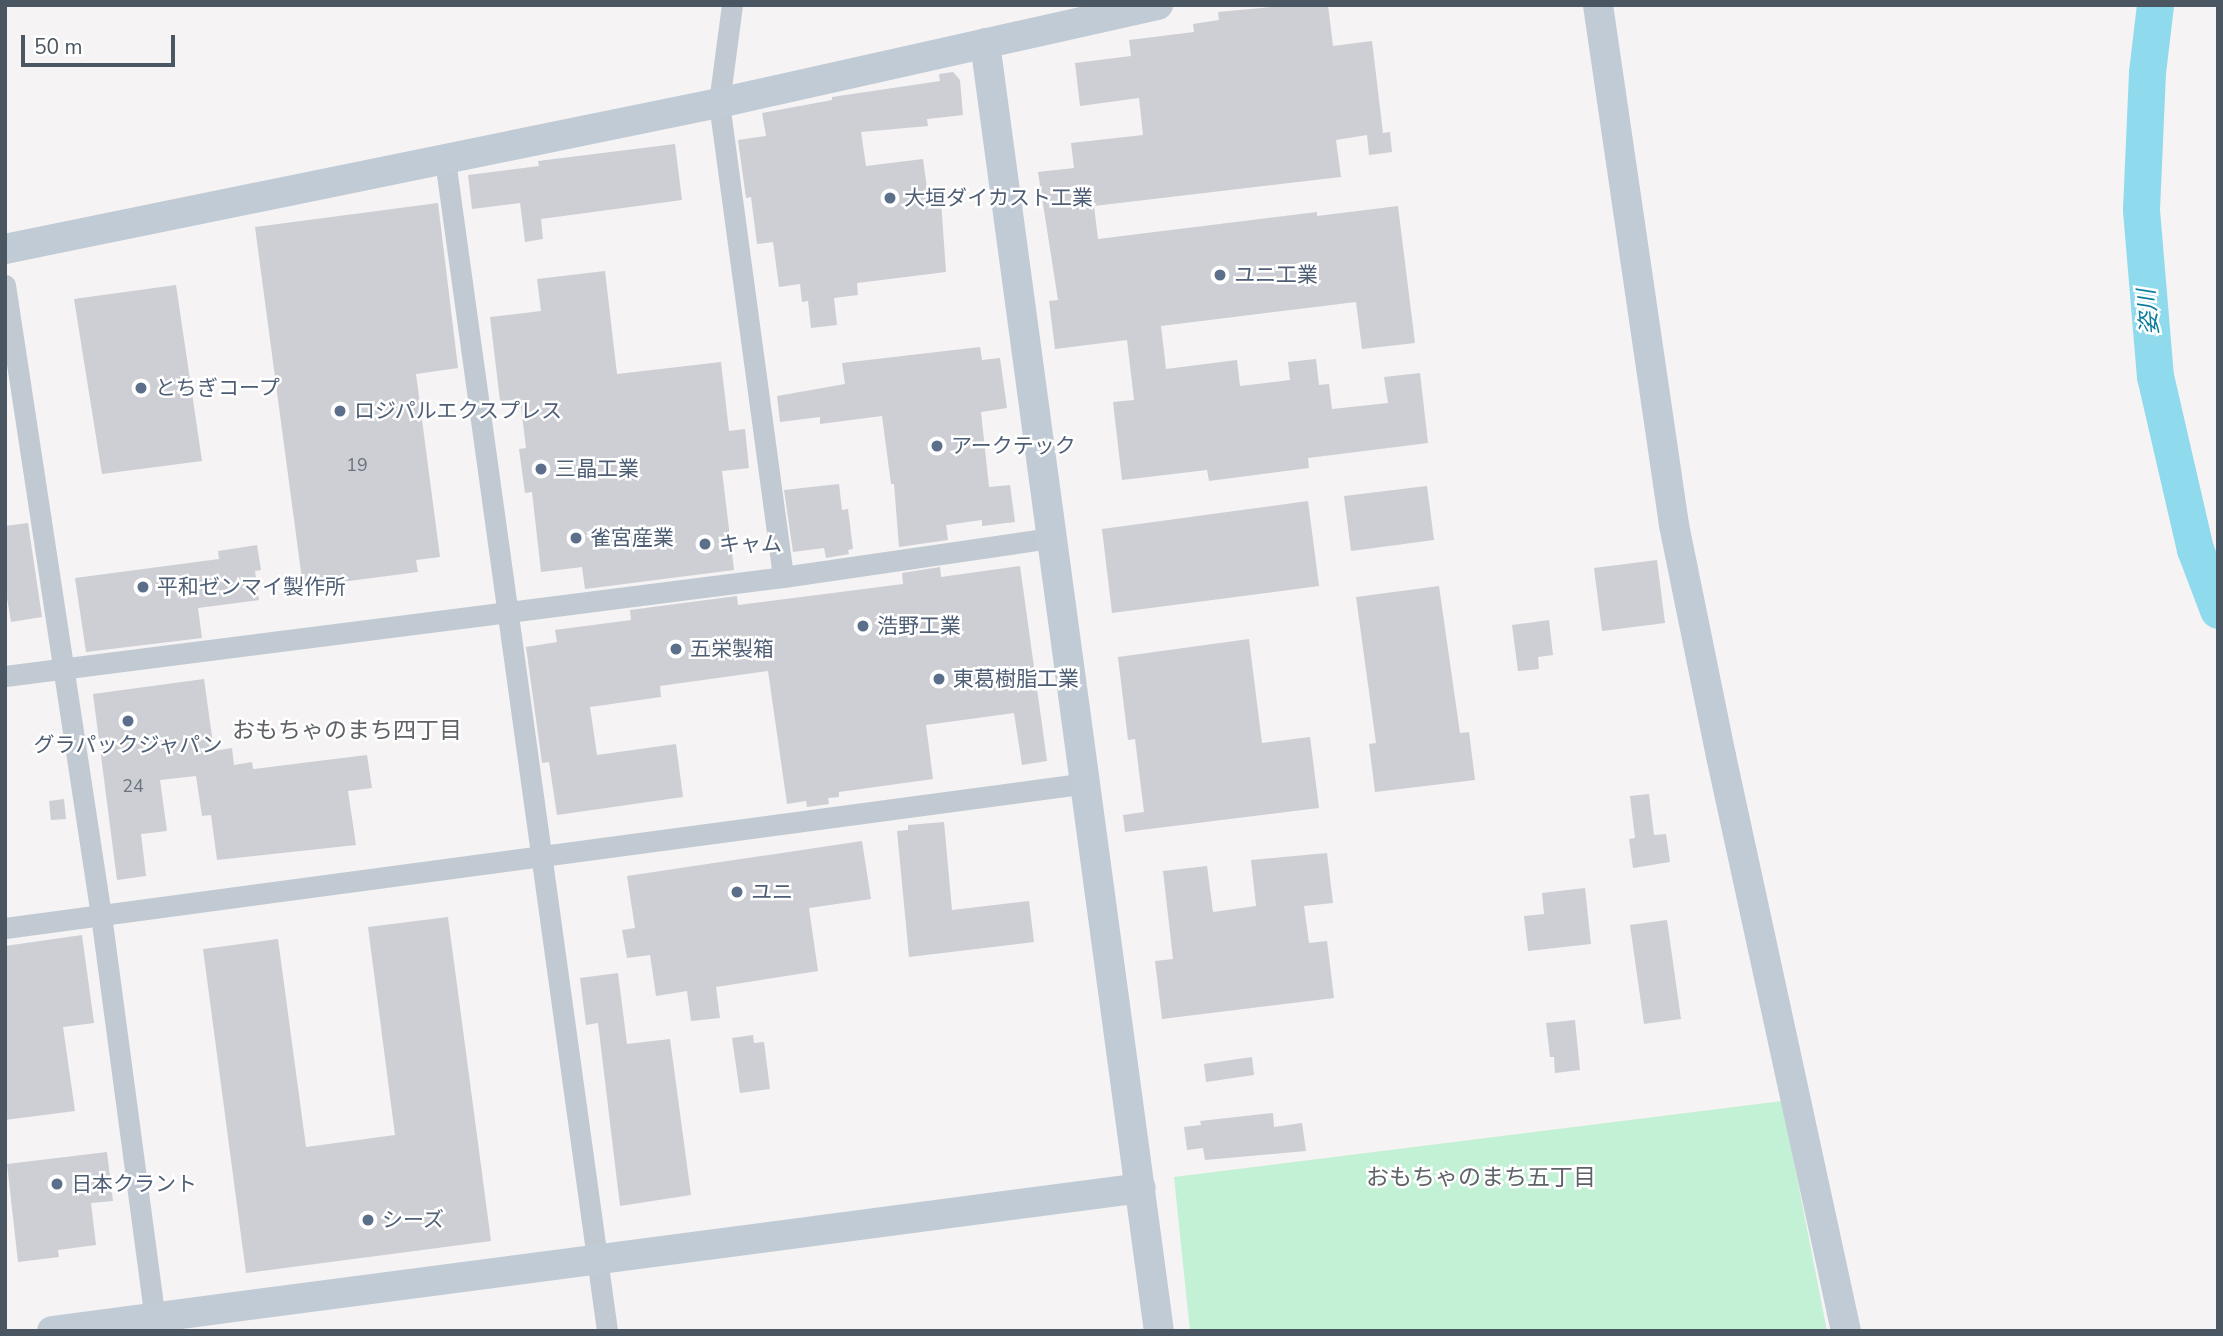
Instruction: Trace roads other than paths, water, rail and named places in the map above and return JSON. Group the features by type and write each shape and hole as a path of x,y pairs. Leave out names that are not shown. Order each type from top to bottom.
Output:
{"street":[{"path":"732,5 719,103 783,577"},
{"path":"5,248 719,103 1158,5"},
{"path":"1598,5 1674,525 1721,757 1846,1331"},
{"path":"985,43 1159,1331"},
{"path":"445,160 544,858 607,1331"},
{"path":"5,285 101,915 155,1324"},
{"path":"5,676 783,577 1051,538"},
{"path":"5,928 544,858 1087,783"},
{"path":"52,1331 155,1324 598,1260 1141,1188"}],"waterway":[{"name":"姿川","path":"2155,5 2147,72 2141,210 2155,376 2195,549 2218,610"}],"place":[{"name":"大垣ダイカスト工業","path":"890,198"},
{"name":"ユニ工業","path":"1220,275"},
{"name":"とちぎコープ","path":"141,388"},
{"name":"ロジパルエクスプレス","path":"340,411"},
{"name":"アークテック","path":"937,446"},
{"name":"三晶工業","path":"541,469"},
{"name":"雀宮産業","path":"576,538"},
{"name":"キャム","path":"705,544"},
{"name":"平和ゼンマイ製作所","path":"143,587"},
{"name":"浩野工業","path":"863,626"},
{"name":"五栄製箱","path":"676,649"},
{"name":"東葛樹脂工業","path":"939,679"},
{"name":"グラパックジャパン","path":"128,721"},
{"name":"ユニ","path":"737,892"},
{"name":"日本クラント","path":"57,1184"},
{"name":"シーズ","path":"368,1220"}],"district":[{"name":"おもちゃのまち四丁目","path":"347,731"},
{"name":"おもちゃのまち五丁目","path":"1481,1178"}]}
